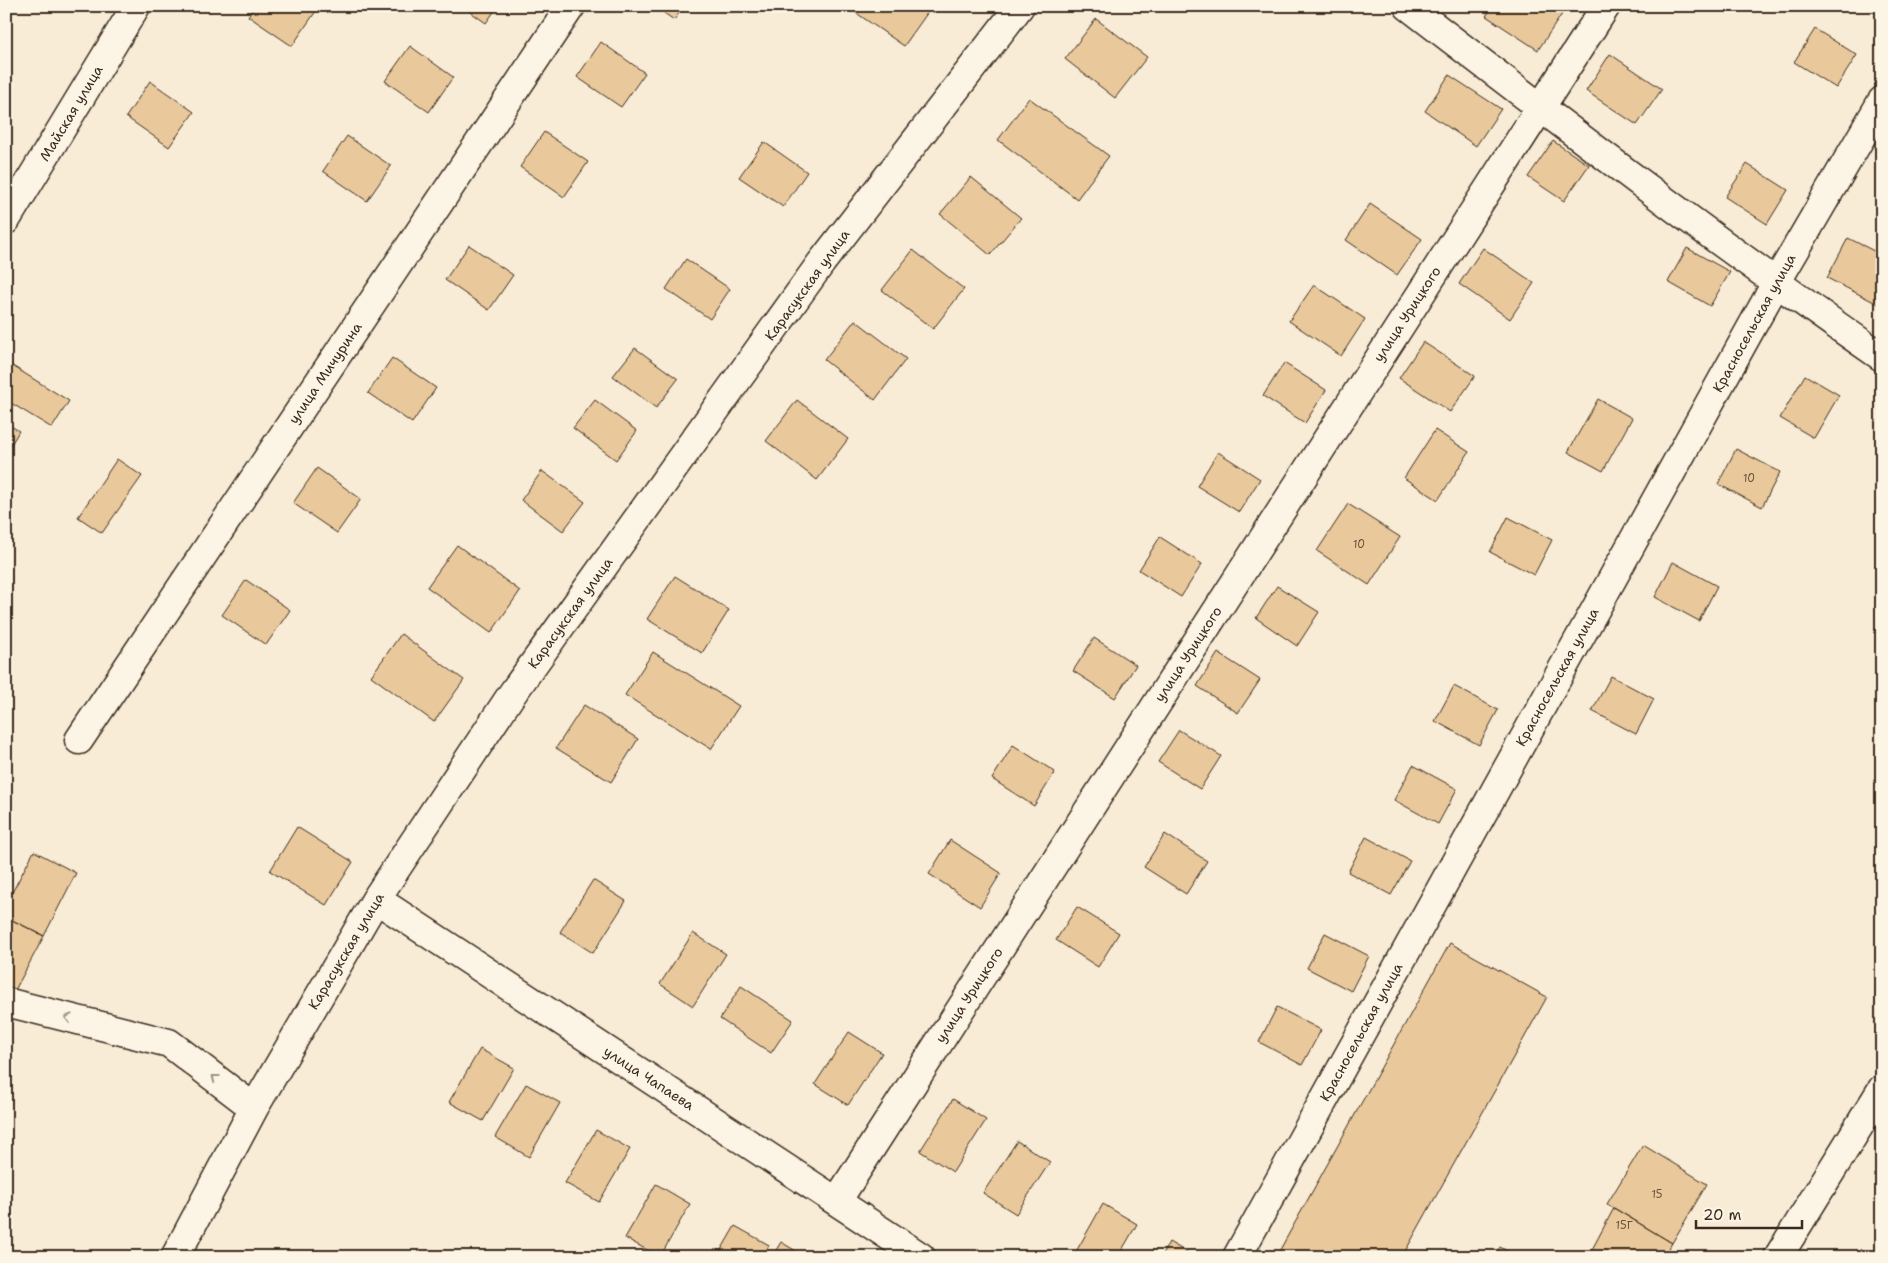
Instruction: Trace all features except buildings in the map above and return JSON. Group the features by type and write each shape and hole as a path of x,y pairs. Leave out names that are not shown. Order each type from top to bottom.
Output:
{"street":[{"name":"Майская улица","path":"6,220 136,6"},
{"name":"улица Мичурина","path":"79,740 571,6"},
{"name":"Карасукская улица","path":"175,1257 254,1108 376,898 512,694 821,263 1020,6"},
{"path":"1408,6 1540,108 1776,283 1882,357"},
{"name":"улица Урицкого","path":"837,1201 1606,6"},
{"name":"Красносельская улица","path":"1237,1257 1776,283 1882,101"},
{"name":"улица Чапаева","path":"376,898 921,1257"},
{"path":"6,1002 169,1043 254,1108"},
{"path":"1778,1257 1882,1089"}]}
